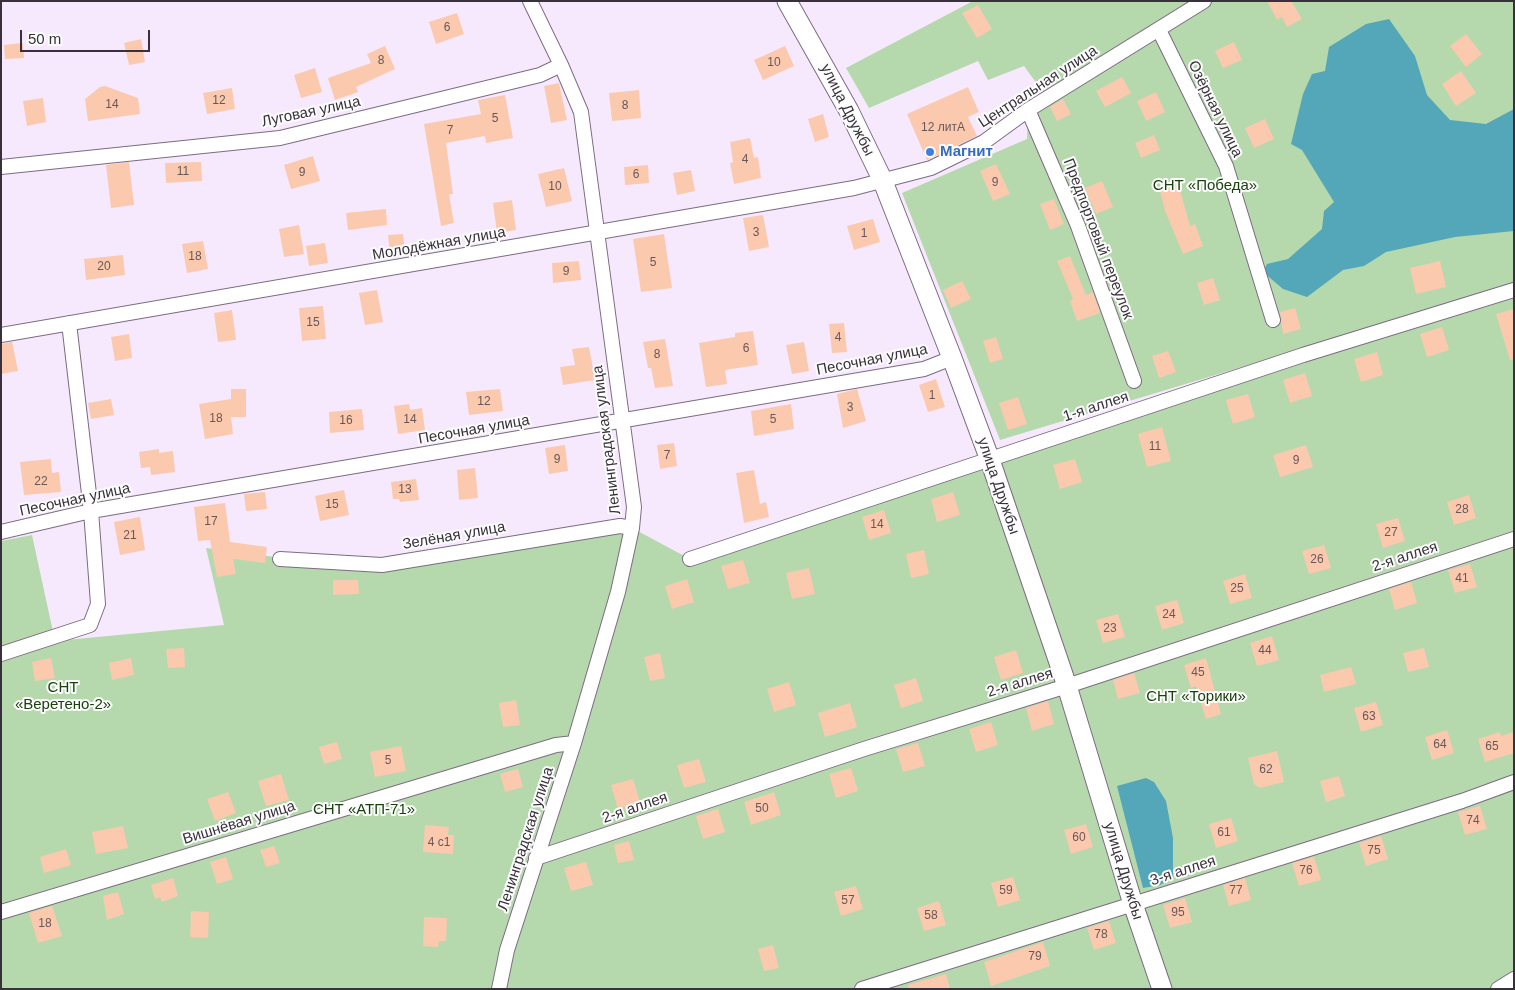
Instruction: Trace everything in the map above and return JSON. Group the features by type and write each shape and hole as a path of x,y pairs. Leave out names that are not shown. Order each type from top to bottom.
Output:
{"street":[{"name":"Ленинградская улица","path":"499,989 507,950 574,743 618,592 632,528 634,506 580,112 561,65 530,1"},
{"name":"улица Дружбы","path":"787,1 850,111 882,179 952,358 990,460 1067,686 1133,904 1162,989"},
{"name":"Центральная улица","path":"882,179 931,168 984,142 1028,110 1204,1"},
{"name":"Озёрная улица","path":"1158,30 1226,166 1273,320"},
{"name":"Луговая улица","path":"1,167 280,138 540,75 561,65"},
{"name":"Предпортовый переулок","path":"1028,110 1078,226 1134,381"},
{"name":"Молодёжная улица","path":"1,335 854,188 882,179"},
{"name":"1-я аллея","path":"690,559 1304,355 1514,290"},
{"path":"1,654 90,625 98,604 91,511 69,323"},
{"name":"Песочная улица","path":"1,532 91,511 924,369 952,358"},
{"name":"Зелёная улица","path":"280,559 382,565 610,527 632,528"},
{"name":"2-я аллея","path":"536,858 864,749 1067,686 1514,539"},
{"name":"Вишнёвая улица","path":"1,912 556,745 574,743"},
{"name":"3-я аллея","path":"862,989 1259,863 1462,801 1514,782"},
{"path":"1498,989 1514,979"}],"green space":[{"name":"СНТ «Победа»","path":"973,1 1514,1 1514,285 1000,440 902,193 1027,139 1028,110 1043,92 1024,66 988,80 978,61 869,108 846,68"},
{"name":"СНТ «Торики»","path":"1514,290 1514,989 1,989 1,541 32,535 55,641 224,625 206,548 275,557 382,565 632,528 690,559"}],"water":[{"path":"1389,19 1415,56 1427,95 1450,120 1486,124 1514,109 1514,231 1455,237 1386,252 1364,266 1343,270 1307,297 1283,289 1263,272 1267,264 1288,259 1322,229 1324,211 1334,202 1302,150 1291,144 1303,94 1312,74 1325,71 1329,47 1366,24"},
{"path":"1146,778 1154,782 1166,801 1173,838 1173,878 1160,885 1143,888 1117,786"}],"building":[{"path":"1267,1 1291,1 1302,19 1287,27 1282,17 1277,20"},
{"path":"978,5 992,29 977,38 962,13"},
{"path":"457,13 464,34 436,44 429,22"},
{"path":"1466,34 1482,54 1466,67 1450,46"},
{"path":"141,39 145,62 129,65 124,43"},
{"path":"1234,42 1242,60 1223,68 1215,51"},
{"path":"23,43 24,58 5,59 4,45"},
{"path":"385,46 395,69 356,87 358,92 335,100 328,78 371,63 367,54"},
{"path":"785,46 794,66 763,80 754,60"},
{"path":"315,68 322,92 301,98 294,75"},
{"path":"1461,71 1476,93 1456,106 1442,84"},
{"path":"1122,77 1131,93 1105,107 1096,91"},
{"path":"559,83 567,120 551,123 544,86"},
{"path":"105,86 138,98 140,114 88,121 85,99 100,87"},
{"path":"968,87 979,112 968,117 977,136 927,160 907,114"},
{"path":"232,88 235,109 207,114 203,93"},
{"path":"639,90 641,118 612,121 609,93"},
{"path":"1156,92 1165,112 1146,121 1137,101"},
{"path":"505,95 513,138 486,143 485,136 446,143 453,194 449,194 454,223 441,226 424,124 481,114 478,100"},
{"path":"43,98 46,122 27,126 23,101"},
{"path":"1063,99 1071,114 1057,121 1050,107"},
{"path":"823,114 829,137 815,142 808,119"},
{"path":"1265,119 1274,139 1254,148 1245,128"},
{"path":"1154,135 1160,150 1141,158 1135,143"},
{"path":"750,138 754,158 758,157 761,178 734,184 730,163 733,162 730,142"},
{"path":"313,156 320,181 291,189 284,165"},
{"path":"129,162 134,205 111,208 106,165"},
{"path":"201,162 202,181 166,183 165,163"},
{"path":"996,164 1010,194 993,201 980,171"},
{"path":"648,165 649,183 625,185 624,167"},
{"path":"564,168 572,201 546,207 538,174"},
{"path":"691,170 695,191 677,195 673,173"},
{"path":"1102,181 1113,207 1096,214 1085,188"},
{"path":"1178,183 1190,226 1195,224 1203,246 1183,254 1165,211 1159,187"},
{"path":"1054,199 1064,224 1050,230 1040,204"},
{"path":"512,200 516,230 497,233 493,203"},
{"path":"386,209 387,225 348,230 346,213"},
{"path":"763,215 769,247 749,251 743,218"},
{"path":"873,219 880,242 854,250 847,226"},
{"path":"299,225 304,254 284,257 279,229"},
{"path":"403,234 405,252 390,254 388,235"},
{"path":"664,234 672,288 641,292 633,239"},
{"path":"203,241 208,269 187,273 182,244"},
{"path":"325,243 328,263 309,266 306,246"},
{"path":"123,255 125,275 86,280 84,259"},
{"path":"1070,256 1086,295 1093,292 1100,313 1077,321 1070,301 1073,299 1057,261"},
{"path":"579,261 581,280 553,283 552,263"},
{"path":"1440,261 1446,287 1416,294 1410,268"},
{"path":"1213,278 1220,300 1204,305 1197,283"},
{"path":"962,281 971,299 951,308 943,290"},
{"path":"377,290 383,322 365,325 359,293"},
{"path":"323,306 326,339 302,341 299,308"},
{"path":"1295,308 1301,329 1283,334 1280,312"},
{"path":"1514,309 1514,359 1510,360 1496,314"},
{"path":"232,310 236,340 218,342 214,313"},
{"path":"844,323 847,352 832,353 829,324"},
{"path":"1442,327 1449,350 1427,357 1420,334"},
{"path":"753,331 758,365 725,370 727,384 706,387 699,343 735,337 735,333"},
{"path":"129,334 132,358 115,361 111,337"},
{"path":"996,337 1003,359 990,363 983,341"},
{"path":"665,339 673,386 655,388 651,368 648,368 643,342"},
{"path":"12,342 18,371 1,374 1,344"},
{"path":"804,342 809,371 792,374 786,345"},
{"path":"589,347 595,380 563,385 560,367 575,365 572,349"},
{"path":"1168,351 1176,372 1159,378 1152,356"},
{"path":"1377,352 1383,375 1361,382 1354,359"},
{"path":"1305,373 1312,396 1290,403 1283,380"},
{"path":"936,379 945,407 928,412 919,385"},
{"path":"231,389 246,389 246,417 231,417 233,434 205,439 199,404 231,399"},
{"path":"500,389 503,411 469,415 466,392"},
{"path":"857,389 866,421 843,428 837,394"},
{"path":"1248,394 1255,417 1233,424 1226,400"},
{"path":"1018,397 1027,424 1008,430 999,403"},
{"path":"111,399 114,415 91,419 88,403"},
{"path":"409,404 410,410 422,408 425,430 398,434 394,406"},
{"path":"791,404 794,429 754,436 751,411"},
{"path":"362,409 364,430 330,433 329,412"},
{"path":"1162,427 1171,461 1147,467 1138,434"},
{"path":"674,443 677,466 660,469 657,445"},
{"path":"565,445 568,471 549,474 545,448"},
{"path":"1306,445 1313,467 1280,477 1273,455"},
{"path":"159,449 159,453 173,451 175,472 151,475 150,467 141,468 139,452"},
{"path":"51,459 52,473 59,472 61,492 24,495 20,462"},
{"path":"1075,459 1082,482 1060,489 1053,465"},
{"path":"475,468 478,498 459,500 457,470"},
{"path":"754,470 760,504 766,502 769,517 744,523 736,473"},
{"path":"416,479 419,500 400,502 399,499 393,499 391,482"},
{"path":"344,490 349,515 320,521 315,496"},
{"path":"265,492 267,509 246,511 244,494"},
{"path":"953,492 960,515 937,522 931,499"},
{"path":"1469,495 1476,518 1454,525 1447,502"},
{"path":"225,503 230,542 267,547 265,563 233,559 236,574 217,577 210,540 198,541 194,507"},
{"path":"884,510 891,533 869,540 862,517"},
{"path":"140,517 145,550 120,555 114,522"},
{"path":"1398,518 1405,541 1383,548 1376,524"},
{"path":"1324,545 1331,568 1309,574 1302,551"},
{"path":"924,550 929,574 911,578 906,554"},
{"path":"743,560 750,583 728,589 721,566"},
{"path":"1470,564 1477,587 1455,593 1448,570"},
{"path":"809,568 815,594 792,599 786,573"},
{"path":"1245,574 1252,598 1230,604 1223,581"},
{"path":"687,579 694,602 672,609 665,586"},
{"path":"333,580 358,580 359,594 333,595"},
{"path":"1411,582 1417,603 1395,610 1389,589"},
{"path":"1177,600 1184,623 1162,630 1155,606"},
{"path":"1118,614 1125,637 1103,643 1096,620"},
{"path":"1272,636 1279,660 1257,666 1250,643"},
{"path":"184,648 185,667 168,668 166,649"},
{"path":"1424,648 1429,667 1408,672 1403,653"},
{"path":"1016,650 1023,673 1001,680 994,657"},
{"path":"660,653 665,678 650,681 644,657"},
{"path":"51,658 55,678 35,681 32,662"},
{"path":"131,658 134,675 112,680 109,663"},
{"path":"1206,658 1221,714 1206,719 1196,686 1191,688 1184,665"},
{"path":"1351,667 1356,684 1324,692 1320,675"},
{"path":"1134,673 1140,693 1118,699 1113,680"},
{"path":"916,678 923,701 901,708 894,685"},
{"path":"789,682 796,705 774,712 767,689"},
{"path":"516,700 520,725 503,727 499,703"},
{"path":"1048,701 1054,724 1032,731 1026,708"},
{"path":"1376,702 1383,725 1361,732 1354,708"},
{"path":"850,703 857,727 825,737 818,713"},
{"path":"991,722 998,745 976,752 969,729"},
{"path":"1447,730 1454,753 1432,760 1425,737"},
{"path":"1500,732 1501,736 1514,732 1514,753 1485,762 1478,739"},
{"path":"337,742 342,759 324,764 319,747"},
{"path":"918,743 925,766 903,772 896,749"},
{"path":"401,746 406,771 375,777 370,752"},
{"path":"1277,751 1284,782 1260,788 1254,784 1248,758"},
{"path":"699,759 706,782 684,788 677,765"},
{"path":"851,768 858,791 836,798 829,774"},
{"path":"518,769 523,787 505,792 500,774"},
{"path":"281,774 289,800 266,806 258,781"},
{"path":"1339,776 1345,796 1326,802 1320,781"},
{"path":"633,779 640,802 618,809 611,785"},
{"path":"228,792 236,813 215,821 207,799"},
{"path":"774,792 781,815 751,825 744,802"},
{"path":"1480,806 1487,829 1465,835 1458,812"},
{"path":"718,809 725,832 703,839 696,816"},
{"path":"1231,818 1238,841 1216,848 1209,824"},
{"path":"1086,824 1093,847 1071,854 1064,830"},
{"path":"425,825 449,827 448,835 454,835 453,854 423,852"},
{"path":"123,826 128,848 96,854 92,832"},
{"path":"1381,836 1388,859 1366,866 1359,843"},
{"path":"629,841 634,860 618,863 614,845"},
{"path":"274,846 280,863 266,867 260,850"},
{"path":"66,849 71,865 44,873 40,857"},
{"path":"226,857 233,879 217,884 210,862"},
{"path":"1314,857 1321,880 1299,886 1292,863"},
{"path":"586,862 593,885 571,891 564,868"},
{"path":"1013,877 1020,900 998,907 991,883"},
{"path":"173,878 178,896 162,902 160,897 155,899 151,885"},
{"path":"1245,878 1251,900 1229,906 1223,885"},
{"path":"856,886 863,909 841,916 834,892"},
{"path":"118,892 124,914 107,920 103,896"},
{"path":"1185,898 1192,922 1170,928 1163,905"},
{"path":"939,901 946,925 924,931 917,908"},
{"path":"52,906 62,936 38,943 29,913"},
{"path":"191,911 209,912 208,938 190,937"},
{"path":"424,917 447,918 446,941 439,941 438,947 423,946"},
{"path":"1109,921 1116,943 1094,950 1087,928"},
{"path":"1043,942 1050,966 991,986 984,962"},
{"path":"773,945 779,968 764,971 758,949"},
{"path":"946,974 950,989 909,989 908,985"}],"place":[{"name":"Магнит","path":"930,152"}],"park label":[{"name":"СНТ «Веретено-2»","path":"63,696"},
{"name":"СНТ «АТП-71»","path":"364,810"}]}
